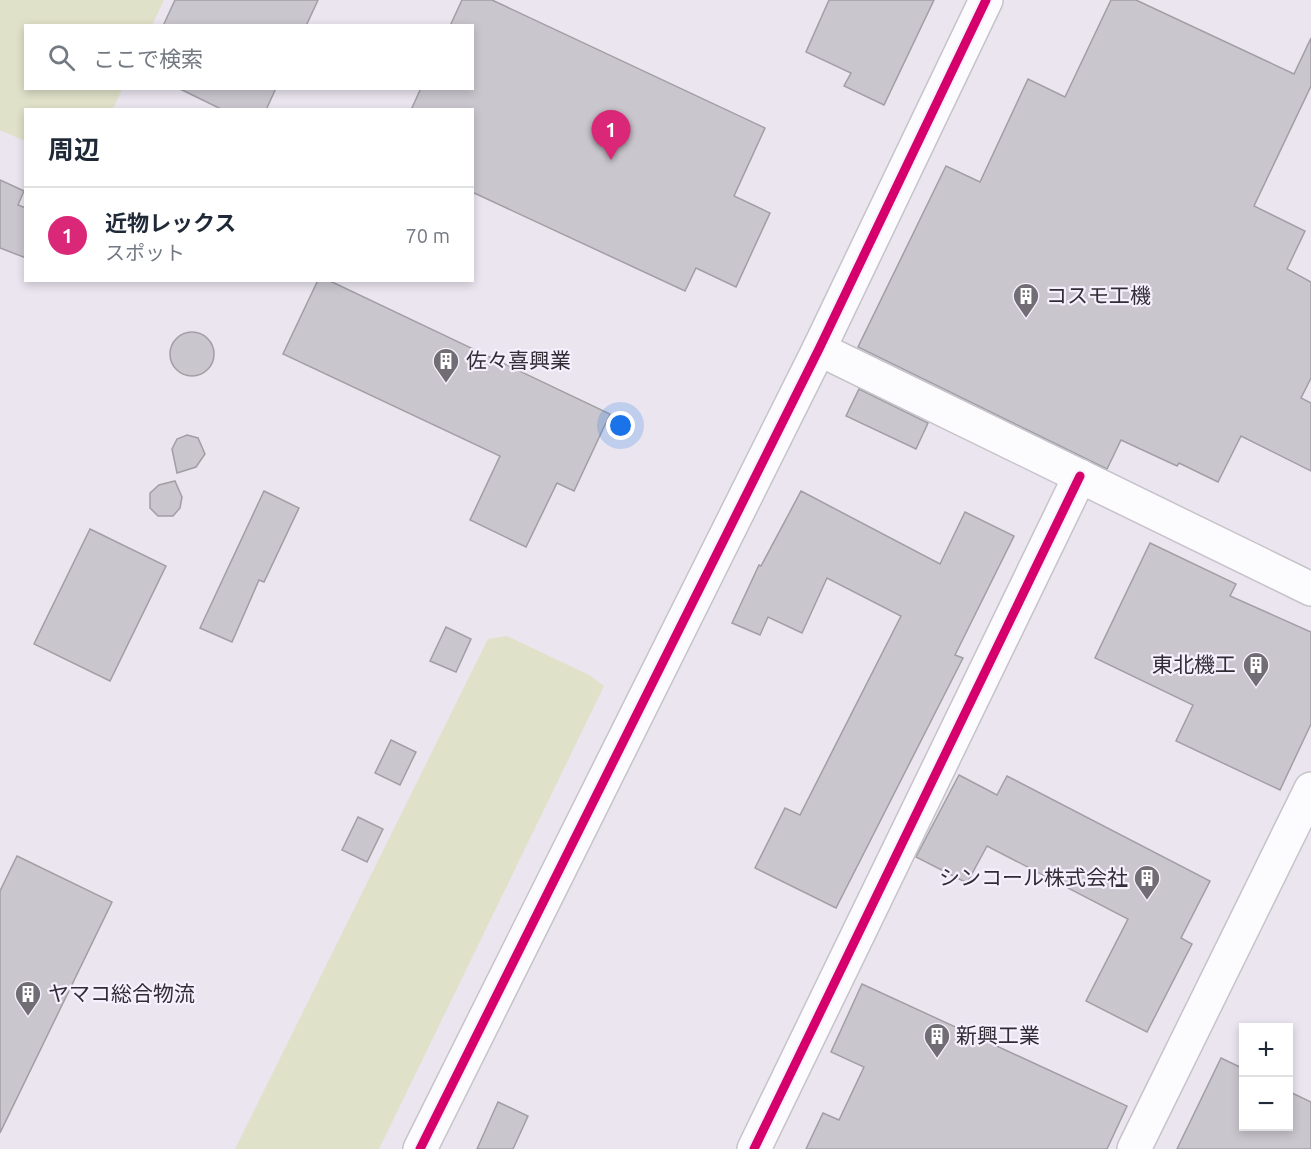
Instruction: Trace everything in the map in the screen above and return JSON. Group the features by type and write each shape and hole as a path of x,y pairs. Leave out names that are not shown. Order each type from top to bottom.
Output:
{"street":[{"path":"420,1149 819,349 986,0"},
{"path":"819,349 1311,589"},
{"path":"754,1149 1080,476"},
{"path":"1134,1149 1311,789"}],"green space":[{"path":"0,0 164,0 152,24 24,24 24,90 122,90 113,108 24,108 24,141 0,130"},
{"path":"507,636 589,675 604,686 379,1149 235,1149 488,639"}],"building":[{"path":"175,0 318,0 307,24 164,24"},
{"path":"462,0 492,0 765,128 734,196 770,213 736,287 696,268 685,291 474,193 474,108 412,108 420,90 474,90 474,24 451,24"},
{"path":"829,0 934,0 884,105 844,86 851,73 806,52"},
{"path":"1111,0 1136,0 1294,74 1311,38 1311,86 1254,206 1305,231 1287,269 1311,282 1311,378 1301,398 1311,403 1311,471 1241,436 1218,482 1179,463 1177,466 1121,440 1107,469 858,347 946,166 980,182 1028,79 1065,97"},
{"path":"182,90 275,90 267,108 219,108"},
{"path":"0,180 24,191 18,205 24,207 24,257 0,248"},
{"name":"佐々喜興業","path":"317,282 332,282 610,414 574,491 557,483 526,547 470,520 500,456 283,354"},
{"path":"192,332 207,339 214,354 207,369 192,376 177,369 170,354 177,339"},
{"path":"859,389 928,423 916,449 846,416"},
{"path":"187,435 198,438 205,454 196,467 177,473 172,449 177,439"},
{"path":"175,481 182,497 180,508 173,516 158,516 150,508 150,493 159,485"},
{"path":"264,491 299,508 264,582 259,580 232,642 200,628"},
{"path":"801,491 940,564 965,512 1014,536 955,655 963,658 836,908 755,868 785,808 800,815 901,616 827,578 802,633 768,617 760,635 732,623 759,565 761,566"},
{"path":"90,529 166,566 110,681 34,644"},
{"path":"1150,543 1236,584 1230,596 1311,632 1311,724 1280,790 1176,741 1193,705 1095,658"},
{"path":"446,627 471,639 456,672 430,661"},
{"path":"391,740 416,752 400,785 375,773"},
{"name":"シンコール株式会社","path":"959,775 997,795 1007,776 1210,881 1181,938 1192,944 1147,1032 1086,1001 1128,919 987,846 967,883 916,857"},
{"path":"358,817 383,829 367,862 342,850"},
{"name":"ヤマコ総合物流","path":"17,856 112,902 0,1133 0,891"},
{"name":"新興工業","path":"862,984 1127,1106 1107,1149 806,1149 823,1113 839,1120 864,1067 831,1052"},
{"path":"1221,1058 1239,1067 1239,1131 1293,1131 1293,1093 1311,1102 1311,1149 1177,1149"},
{"path":"498,1102 528,1116 513,1149 477,1149"}],"cycle path":[{"path":"420,1149 819,349 986,0"},
{"path":"754,1149 1080,476"}],"place":[{"name":"近物レックス","path":"611,160"},
{"name":"コスモ工機","path":"1026,319"},
{"name":"佐々喜興業","path":"446,384"},
{"name":"東北機工","path":"1256,688"},
{"name":"シンコール株式会社","path":"1147,901"},
{"name":"ヤマコ総合物流","path":"28,1017"},
{"name":"新興工業","path":"937,1059"}]}
